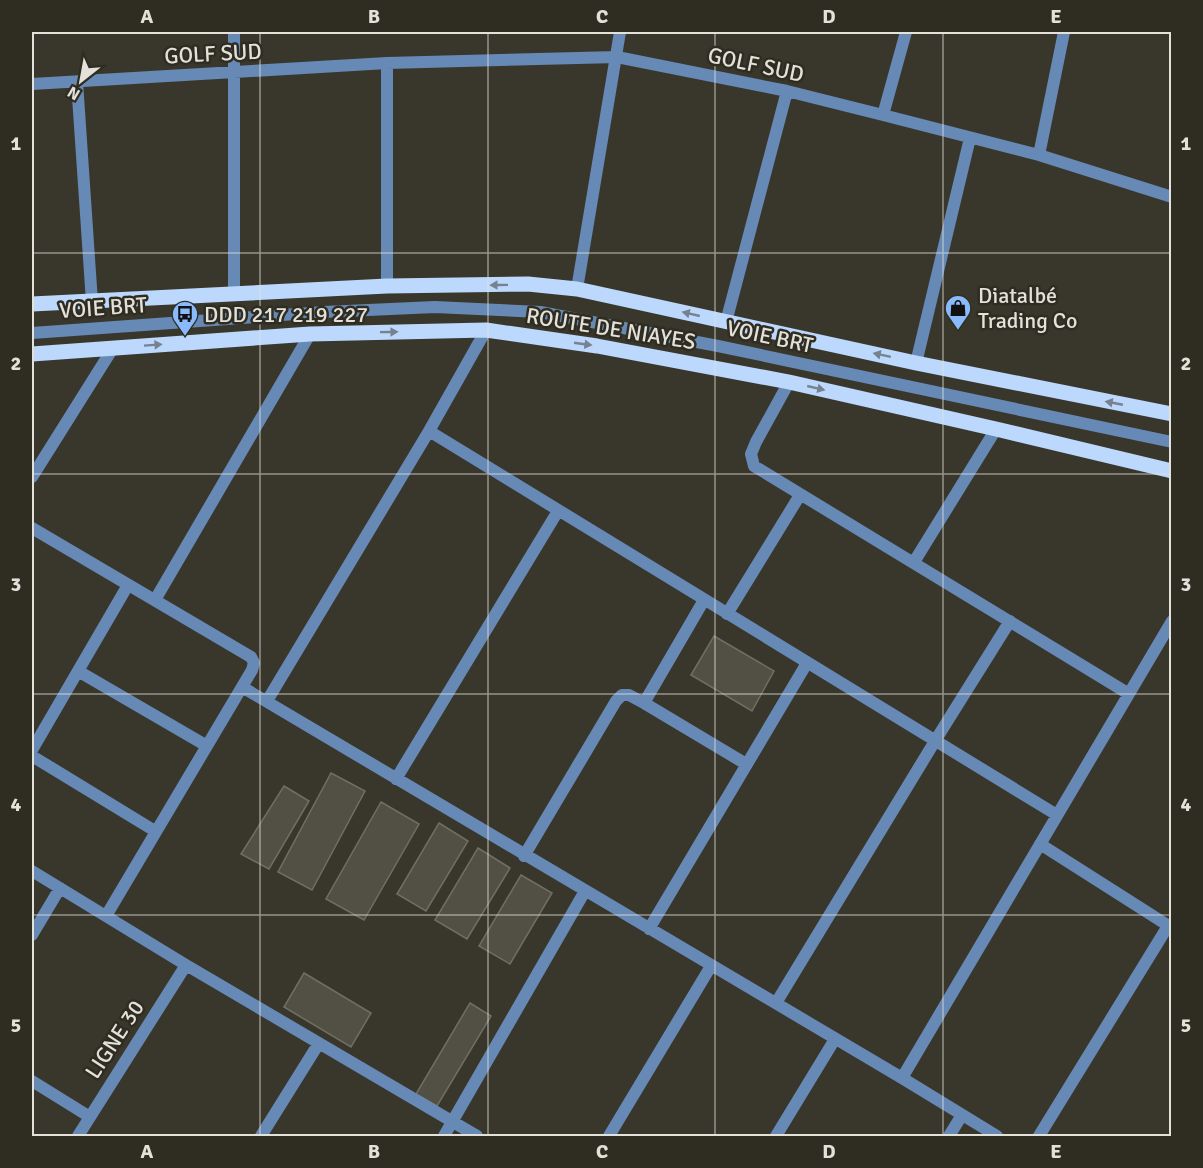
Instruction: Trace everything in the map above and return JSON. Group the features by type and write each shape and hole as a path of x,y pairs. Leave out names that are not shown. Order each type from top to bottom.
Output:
{"main road":[{"name":"ROUTE DE NIAYES","path":"32,304 92,303 234,293 387,286 528,284 577,289 916,363 1172,414"},
{"name":"ROUTE DE NIAYES","path":"32,354 310,334 486,330 597,346 789,382 1172,471"}],"street":[{"path":"234,32 234,293"},
{"path":"577,289 620,32"},
{"path":"883,115 906,32"},
{"path":"1040,155 1064,32"},
{"name":"GOLF SUD","path":"32,84 233,74 387,63 617,57 787,91 883,115 1040,155 1172,197"},
{"path":"387,63 387,286"},
{"path":"77,82 92,303"},
{"path":"726,322 787,91"},
{"path":"916,363 970,138"},
{"name":"VOIE BRT","path":"32,333 424,307 540,312 718,346 1172,442"},
{"path":"267,701 486,330"},
{"path":"155,600 310,334"},
{"path":"32,477 112,348"},
{"path":"789,382 756,442 751,454 754,466 1129,694"},
{"path":"914,562 996,429"},
{"path":"429,430 1057,815"},
{"path":"727,614 800,495"},
{"path":"396,779 558,511"},
{"path":"32,528 251,657 254,663 106,916"},
{"path":"32,750 128,585"},
{"path":"644,703 704,600"},
{"path":"776,1003 935,741 1011,621"},
{"path":"902,1078 1172,621"},
{"path":"649,929 807,663"},
{"path":"78,671 207,746"},
{"path":"242,687 902,1078 997,1137"},
{"path":"524,856 616,701 622,695 629,695 644,703 746,764"},
{"path":"32,756 156,831"},
{"path":"1039,1137 1170,927 1040,844"},
{"path":"32,871 477,1137"},
{"path":"32,935 60,888"},
{"path":"444,1137 585,891"},
{"name":"LIGNE 30","path":"78,1137 186,965"},
{"path":"609,1137 711,966"},
{"path":"779,1136 835,1039"},
{"path":"261,1137 318,1042"},
{"path":"32,1081 90,1117"},
{"path":"949,1137 962,1115"}],"building":[{"path":"714,636 774,671 752,711 691,675"},
{"path":"331,773 365,791 312,890 278,872"},
{"path":"284,786 309,801 269,869 241,854"},
{"path":"381,802 419,824 364,920 326,899"},
{"path":"439,823 468,841 426,911 397,894"},
{"path":"478,848 510,868 467,939 435,920"},
{"path":"521,875 552,893 510,964 479,946"},
{"path":"304,973 371,1013 351,1047 284,1007"},
{"path":"470,1003 491,1016 437,1106 416,1094"}],"place":[{"name":"Diatalbé Trading Co","path":"958,331"},
{"name":"DDD 217 219 227","path":"185,337"}]}
